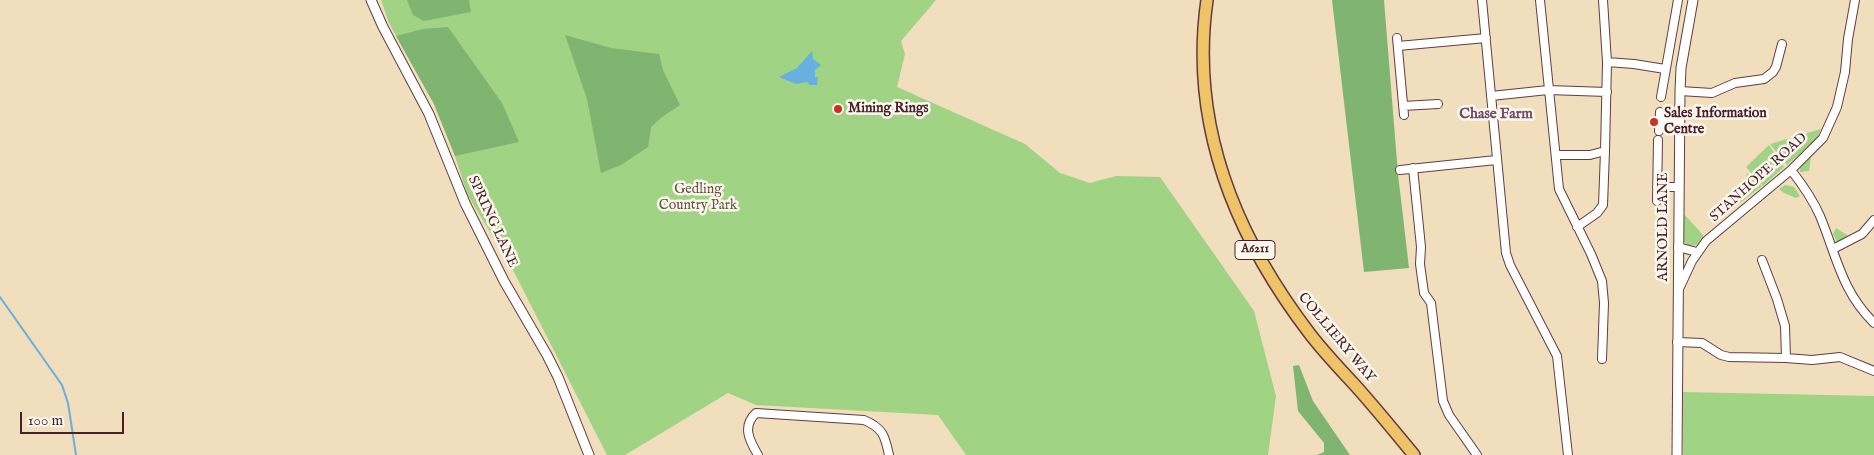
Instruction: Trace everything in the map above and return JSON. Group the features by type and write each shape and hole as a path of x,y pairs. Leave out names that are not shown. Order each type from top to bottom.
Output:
{"main road":[{"name":"COLLIERY WAY","path":"1207,0 1202,77 1209,127 1223,180 1237,214 1254,249 1279,292 1311,336 1414,455"}],"street":[{"name":"SPRING LANE","path":"371,0 429,114 465,204 504,281 558,377 589,455"},
{"path":"1482,0 1506,253 1557,356 1568,455"},
{"path":"1540,0 1559,189 1591,254 1602,282 1604,303 1602,359"},
{"path":"1577,227 1597,213 1603,205 1607,62 1603,0"},
{"path":"1661,97 1678,0"},
{"name":"ARNOLD LANE","path":"1677,455 1680,91 1681,68 1693,0"},
{"name":"STANHOPE ROAD","path":"1678,293 1686,271 1706,241 1791,170 1823,138 1837,107 1845,72 1853,0"},
{"path":"1404,115 1397,42 1486,38"},
{"path":"1680,91 1712,93 1735,83 1764,79 1776,67 1782,44"},
{"path":"1607,62 1665,69"},
{"path":"1491,96 1548,90 1607,92"},
{"path":"1403,106 1438,104"},
{"path":"1659,131 1660,112"},
{"path":"1660,122 1679,122"},
{"path":"1657,201 1658,140"},
{"path":"1556,155 1590,155 1605,151"},
{"path":"1400,170 1496,160"},
{"path":"1413,168 1421,247 1420,264 1424,293 1431,303 1443,401 1449,415 1476,455"},
{"path":"1791,170 1816,208 1848,290 1874,323"},
{"path":"1657,187 1678,187"},
{"path":"1833,249 1862,234 1874,220"},
{"path":"1678,247 1697,252"},
{"path":"1762,260 1785,326 1786,358"},
{"path":"1678,342 1702,343 1721,355 1729,357 1812,360 1840,357 1874,371"},
{"path":"758,455 750,441 747,428 750,418 756,413 864,420 876,425 885,438 889,455"}],"green space":[{"name":"Gedling Country Park","path":"381,0 936,0 901,41 905,54 897,87 1025,144 1060,173 1090,183 1116,176 1160,177 1254,311 1276,396 1268,455 966,455 938,415 756,405 728,393 625,455 607,455 514,272 467,194 455,156 434,104 389,23"},
{"path":"407,0 469,0 471,12 424,21 413,15"},
{"path":"1332,0 1384,0 1398,174 1409,268 1364,272"},
{"path":"448,27 502,103 519,142 455,156 434,104 396,36 423,29"},
{"path":"565,35 611,48 659,54 663,70 680,105 651,127 648,147 621,165 601,173 587,99"},
{"path":"1821,129 1816,140 1808,137 1815,140 1787,165 1770,144"},
{"path":"1769,145 1784,167 1763,186 1746,167"},
{"path":"1811,157 1809,171 1800,172 1800,167"},
{"path":"1747,173 1762,186 1740,203"},
{"path":"1785,185 1794,187 1800,196 1796,198 1779,189"},
{"path":"1683,213 1703,235 1703,238 1697,245 1689,246 1682,240"},
{"path":"1836,228 1850,237 1837,242 1833,234"},
{"path":"1299,365 1313,401 1350,455 1317,455 1324,452 1324,443 1298,411 1293,366"},
{"path":"1683,392 1874,396 1874,455 1683,455"}],"water":[{"path":"812,51 813,59 821,65 815,70 815,77 818,77 817,85 810,85 807,82 796,84 779,77 797,68"}],"waterway":[{"path":"0,297 62,385 68,403 76,455"}],"place":[{"name":"Mining Rings","path":"838,109"},
{"name":"Sales Information Centre","path":"1654,122"}],"district":[{"name":"Chase Farm","path":"1496,115"}]}
